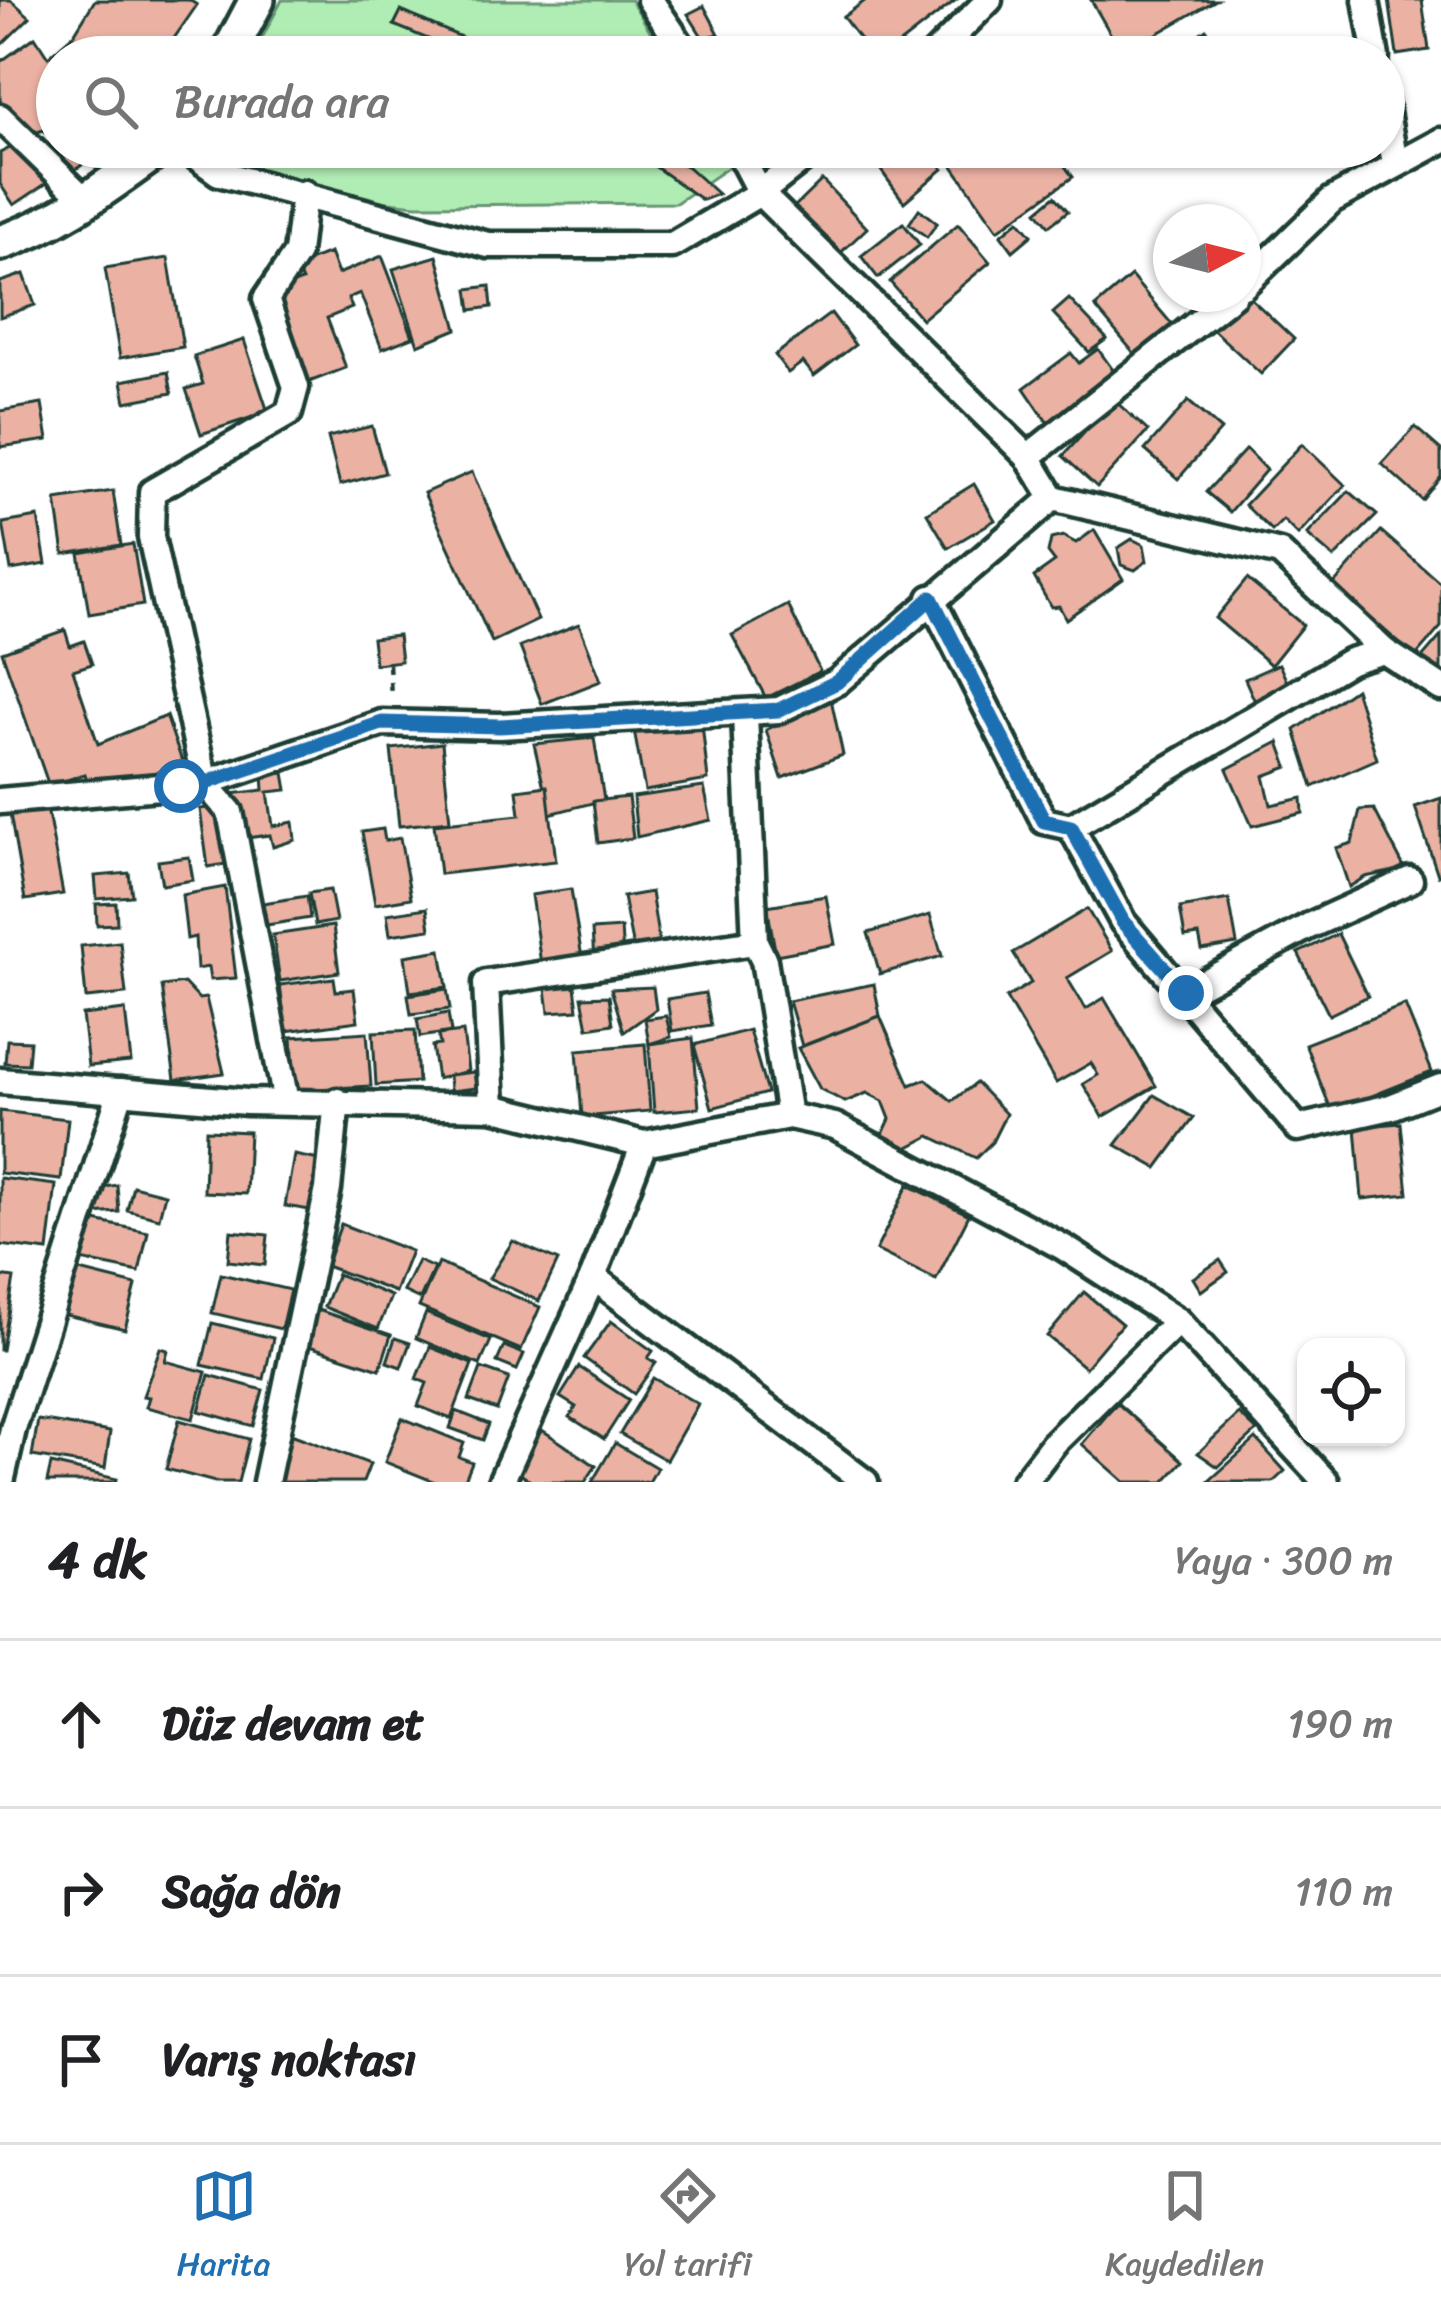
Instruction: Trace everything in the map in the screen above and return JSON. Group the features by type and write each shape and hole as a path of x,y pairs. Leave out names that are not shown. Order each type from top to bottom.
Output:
{"street":[{"path":"238,36 257,0"},
{"path":"650,0 675,36"},
{"path":"953,36 989,0"},
{"path":"1366,0 1372,36"},
{"path":"0,117 36,153"},
{"path":"1405,159 1441,141"},
{"path":"52,168 86,202"},
{"path":"0,243 32,232 86,202 133,168"},
{"path":"212,168 488,245 673,245 760,193 792,168"},
{"path":"747,168 760,193 1028,458 1053,498 1280,553 1384,651 1441,688"},
{"path":"1261,269 1332,200 1389,168"},
{"path":"286,1102 230,812 205,783 151,537 152,492 290,413 296,387 266,299 297,253 304,193"},
{"path":"1028,458 1211,312"},
{"path":"0,801 205,783 382,723 500,726 745,716 779,710 837,682 1053,498"},
{"path":"931,598 1044,821 1071,827 1350,662 1384,651"},
{"path":"745,716 755,942 764,960 789,1116"},
{"path":"1071,827 1123,922 1186,993 1227,1051 1298,1128 1391,1107 1441,1087"},
{"path":"1186,993 1309,926 1410,880"},
{"path":"492,1107 486,983 755,942"},
{"path":"0,1081 286,1102 492,1107 644,1144 789,1116 836,1126 1064,1247 1178,1322 1326,1482"},
{"path":"1,1482 6,1428 121,1091"},
{"path":"266,1482 328,1189 337,1100"},
{"path":"501,1482 593,1277 644,1144"},
{"path":"593,1277 865,1482"},
{"path":"1024,1482 1054,1443 1178,1322"}],"green space":[{"path":"282,0 631,0 653,36 263,36"},
{"path":"228,168 727,168 676,203 417,205 304,193"}],"building":[{"path":"0,0 11,0 30,17 0,46"},
{"path":"95,0 189,0 197,5 176,36 74,34"},
{"path":"866,0 956,0 910,36 857,36 843,17"},
{"path":"1091,0 1216,0 1153,36 1112,36"},
{"path":"1389,0 1422,0 1429,50 1405,54 1405,36 1394,36"},
{"path":"704,6 719,34 702,36 688,14"},
{"path":"401,11 459,36 420,36 394,25"},
{"path":"35,37 36,133 27,136 0,107 0,62"},
{"path":"20,143 47,183 14,205 0,184 0,153"},
{"path":"657,168 689,168 718,194 702,200"},
{"path":"879,168 942,168 943,169 904,202"},
{"path":"955,168 1066,168 1073,177 998,230"},
{"path":"822,180 867,228 834,259 790,211"},
{"path":"1055,196 1068,211 1049,226 1037,211"},
{"path":"919,209 937,223 927,237 909,224"},
{"path":"1019,220 1032,235 1013,251 1001,235"},
{"path":"903,223 920,245 878,278 861,256"},
{"path":"958,224 990,262 922,319 890,282"},
{"path":"330,253 338,274 382,256 413,337 382,349 360,293 348,298 352,308 327,318 346,368 309,382 274,292 302,281 295,266"},
{"path":"437,256 457,329 418,345 393,269"},
{"path":"168,258 183,347 120,358 105,268"},
{"path":"24,274 35,305 0,317 0,282"},
{"path":"1131,276 1153,302 1153,312 1162,312 1176,329 1139,359 1095,307"},
{"path":"490,286 492,307 471,310 468,289"},
{"path":"1069,299 1107,339 1089,352 1053,313"},
{"path":"1261,308 1294,339 1261,374 1209,326 1223,312 1261,312"},
{"path":"831,313 855,345 814,376 803,362 788,373 775,355"},
{"path":"244,340 268,412 201,434 186,389 203,384 194,356"},
{"path":"1098,349 1118,377 1054,432 1024,388 1071,353 1079,363"},
{"path":"168,372 172,393 126,402 122,381"},
{"path":"1114,400 1148,431 1097,487 1063,456"},
{"path":"1188,401 1221,430 1178,479 1145,450"},
{"path":"42,404 48,440 0,447 0,411"},
{"path":"372,426 385,473 340,485 328,437"},
{"path":"1415,427 1441,450 1441,477 1422,500 1382,464"},
{"path":"1302,444 1345,485 1298,535 1283,520 1272,531 1245,505"},
{"path":"1246,449 1266,470 1230,512 1206,492"},
{"path":"472,472 538,620 492,642 424,493"},
{"path":"974,484 995,520 948,548 927,513"},
{"path":"113,491 121,545 64,554 56,500"},
{"path":"1349,491 1377,515 1334,558 1307,535"},
{"path":"38,517 46,564 11,570 3,523"},
{"path":"1094,530 1123,579 1066,619 1059,606 1051,607 1034,577 1055,562 1048,553 1051,539 1063,536 1076,543"},
{"path":"1381,531 1441,584 1441,627 1415,657 1333,585"},
{"path":"1132,539 1144,545 1147,561 1135,570 1121,565 1118,548"},
{"path":"133,544 143,605 89,614 79,553"},
{"path":"1247,579 1303,625 1271,665 1215,618"},
{"path":"788,605 820,671 766,698 732,635"},
{"path":"579,624 601,681 542,704 520,647"},
{"path":"65,630 70,646 84,641 92,664 73,670 98,744 166,716 183,764 114,788 111,779 89,786 85,774 49,786 2,652"},
{"path":"398,635 401,661 375,664 372,638"},
{"path":"1441,636 1441,675 1422,658"},
{"path":"1279,664 1291,691 1257,706 1245,679"},
{"path":"1355,689 1377,759 1313,787 1295,730"},
{"path":"831,699 843,755 782,778 766,730"},
{"path":"702,723 708,780 645,791 633,725"},
{"path":"594,738 604,800 550,814 534,744"},
{"path":"1279,742 1288,767 1264,776 1271,805 1302,798 1303,813 1252,826 1227,769"},
{"path":"442,743 450,821 399,826 391,749"},
{"path":"284,773 287,790 268,792 273,826 293,822 295,840 273,847 270,835 238,839 231,794 264,790 263,775"},
{"path":"547,786 556,861 440,874 434,824 520,815 517,790"},
{"path":"704,787 711,820 637,837 633,797"},
{"path":"628,797 633,838 598,843 593,801"},
{"path":"1441,798 1441,874 1438,875 1415,807"},
{"path":"224,806 232,863 208,867 200,809"},
{"path":"47,808 63,894 25,900 10,814"},
{"path":"1374,809 1405,869 1365,877 1349,887 1336,848 1352,843 1360,810"},
{"path":"383,829 385,841 400,838 411,898 375,904 362,832"},
{"path":"189,857 193,880 162,885 158,861"},
{"path":"129,873 132,896 97,899 95,876"},
{"path":"225,887 236,978 210,980 208,967 197,969 195,937 187,939 182,895"},
{"path":"571,889 582,958 541,964 531,895"},
{"path":"330,890 336,921 315,925 309,893"},
{"path":"651,892 660,949 634,953 623,897"},
{"path":"307,896 310,918 267,925 263,903"},
{"path":"826,896 835,944 776,955 767,906"},
{"path":"1229,899 1237,944 1202,950 1199,935 1185,937 1180,908"},
{"path":"116,903 117,924 97,925 96,904"},
{"path":"427,908 430,929 390,935 387,914"},
{"path":"1087,909 1112,951 1067,978 1086,1009 1104,998 1156,1086 1103,1117 1083,1084 1098,1075 1091,1063 1056,1083 1006,998 1031,983 1013,953"},
{"path":"930,915 942,956 880,974 868,933"},
{"path":"333,926 339,972 280,981 273,935"},
{"path":"621,928 623,959 594,961 592,930"},
{"path":"1338,934 1368,996 1329,1015 1298,953"},
{"path":"120,942 126,994 86,998 81,946"},
{"path":"441,950 447,987 410,992 405,956"},
{"path":"334,978 336,991 354,989 358,1021 286,1031 280,985"},
{"path":"184,983 199,999 206,998 224,1073 175,1080 162,986"},
{"path":"874,984 880,1016 802,1046 789,1001"},
{"path":"575,986 578,1010 549,1012 546,989"},
{"path":"653,987 656,1009 624,1032 611,989"},
{"path":"447,989 450,1009 411,1014 408,995"},
{"path":"705,993 711,1025 672,1031 667,999"},
{"path":"609,996 613,1024 588,1028 582,997"},
{"path":"1405,1005 1432,1072 1332,1112 1305,1044"},
{"path":"125,1010 131,1062 88,1066 82,1015"},
{"path":"448,1013 451,1032 420,1037 417,1019"},
{"path":"666,1016 671,1037 649,1044 645,1019"},
{"path":"880,1016 910,1085 926,1079 952,1101 976,1083 1006,1114 992,1142 976,1158 930,1136 901,1151 883,1134 890,1119 883,1101 867,1093 845,1102 820,1089 798,1048"},
{"path":"415,1030 418,1082 376,1085 373,1032"},
{"path":"749,1030 767,1093 712,1108 694,1045"},
{"path":"367,1032 371,1086 295,1090 292,1037"},
{"path":"463,1032 468,1071 437,1079 432,1046 440,1045 438,1035"},
{"path":"693,1038 699,1108 654,1112 649,1044"},
{"path":"7,1040 30,1041 28,1064 5,1063"},
{"path":"645,1044 650,1111 582,1117 577,1050"},
{"path":"474,1072 476,1088 450,1091 449,1075"},
{"path":"1154,1095 1194,1118 1157,1168 1116,1145"},
{"path":"0,1111 68,1119 61,1180 0,1173"},
{"path":"1401,1123 1408,1194 1362,1199 1356,1127"},
{"path":"206,1130 249,1132 246,1194 204,1192"},
{"path":"294,1155 319,1160 310,1210 285,1206"},
{"path":"0,1178 56,1185 48,1251 0,1245"},
{"path":"117,1185 119,1212 91,1214 94,1189"},
{"path":"908,1185 969,1215 936,1280 876,1250"},
{"path":"133,1186 165,1194 159,1218 127,1210"},
{"path":"90,1220 148,1232 139,1272 81,1260"},
{"path":"341,1224 411,1251 395,1292 326,1266"},
{"path":"231,1231 268,1235 265,1265 228,1261"},
{"path":"513,1241 558,1261 539,1301 489,1278"},
{"path":"1220,1260 1228,1272 1201,1291 1193,1278"},
{"path":"418,1261 434,1268 420,1299 403,1291"},
{"path":"438,1263 540,1307 521,1350 419,1307"},
{"path":"72,1269 136,1285 125,1329 61,1314"},
{"path":"221,1274 290,1290 281,1329 212,1313"},
{"path":"337,1274 391,1296 378,1329 324,1307"},
{"path":"0,1276 14,1278 2,1350 0,1350"},
{"path":"1084,1292 1122,1324 1085,1368 1047,1336"},
{"path":"315,1309 391,1335 380,1369 303,1344"},
{"path":"426,1313 491,1340 480,1365 416,1338"},
{"path":"611,1321 653,1351 648,1358 656,1363 634,1394 584,1358"},
{"path":"212,1323 273,1338 264,1379 202,1365"},
{"path":"395,1338 410,1343 401,1367 387,1362"},
{"path":"504,1346 524,1354 517,1370 497,1362"},
{"path":"430,1347 472,1364 451,1419 418,1406 427,1383 417,1379"},
{"path":"160,1348 168,1350 165,1361 206,1372 193,1419 146,1407 149,1397 143,1396"},
{"path":"579,1367 629,1400 604,1439 570,1417 576,1407 560,1397"},
{"path":"481,1368 509,1378 497,1410 469,1400"},
{"path":"209,1375 263,1390 253,1426 199,1411"},
{"path":"653,1378 698,1404 666,1460 620,1434"},
{"path":"1117,1403 1183,1461 1164,1482 1125,1482 1082,1444"},
{"path":"456,1411 489,1424 483,1440 450,1428"},
{"path":"1239,1414 1257,1431 1218,1467 1198,1453"},
{"path":"402,1418 464,1443 459,1457 472,1462 464,1482 435,1482 385,1462"},
{"path":"38,1420 110,1432 105,1468 32,1456"},
{"path":"179,1420 249,1439 238,1482 215,1482 166,1469"},
{"path":"542,1430 596,1466 585,1482 532,1482 516,1471"},
{"path":"291,1434 370,1464 363,1482 273,1482"},
{"path":"1256,1439 1285,1471 1273,1482 1208,1482"},
{"path":"615,1443 657,1468 649,1482 592,1482"},
{"path":"51,1464 117,1479 47,1482"}],"route":[{"path":"181,786 205,783 382,723 500,726 745,716 779,710 837,682 931,598 1044,821 1071,827 1123,922 1186,993"}]}
